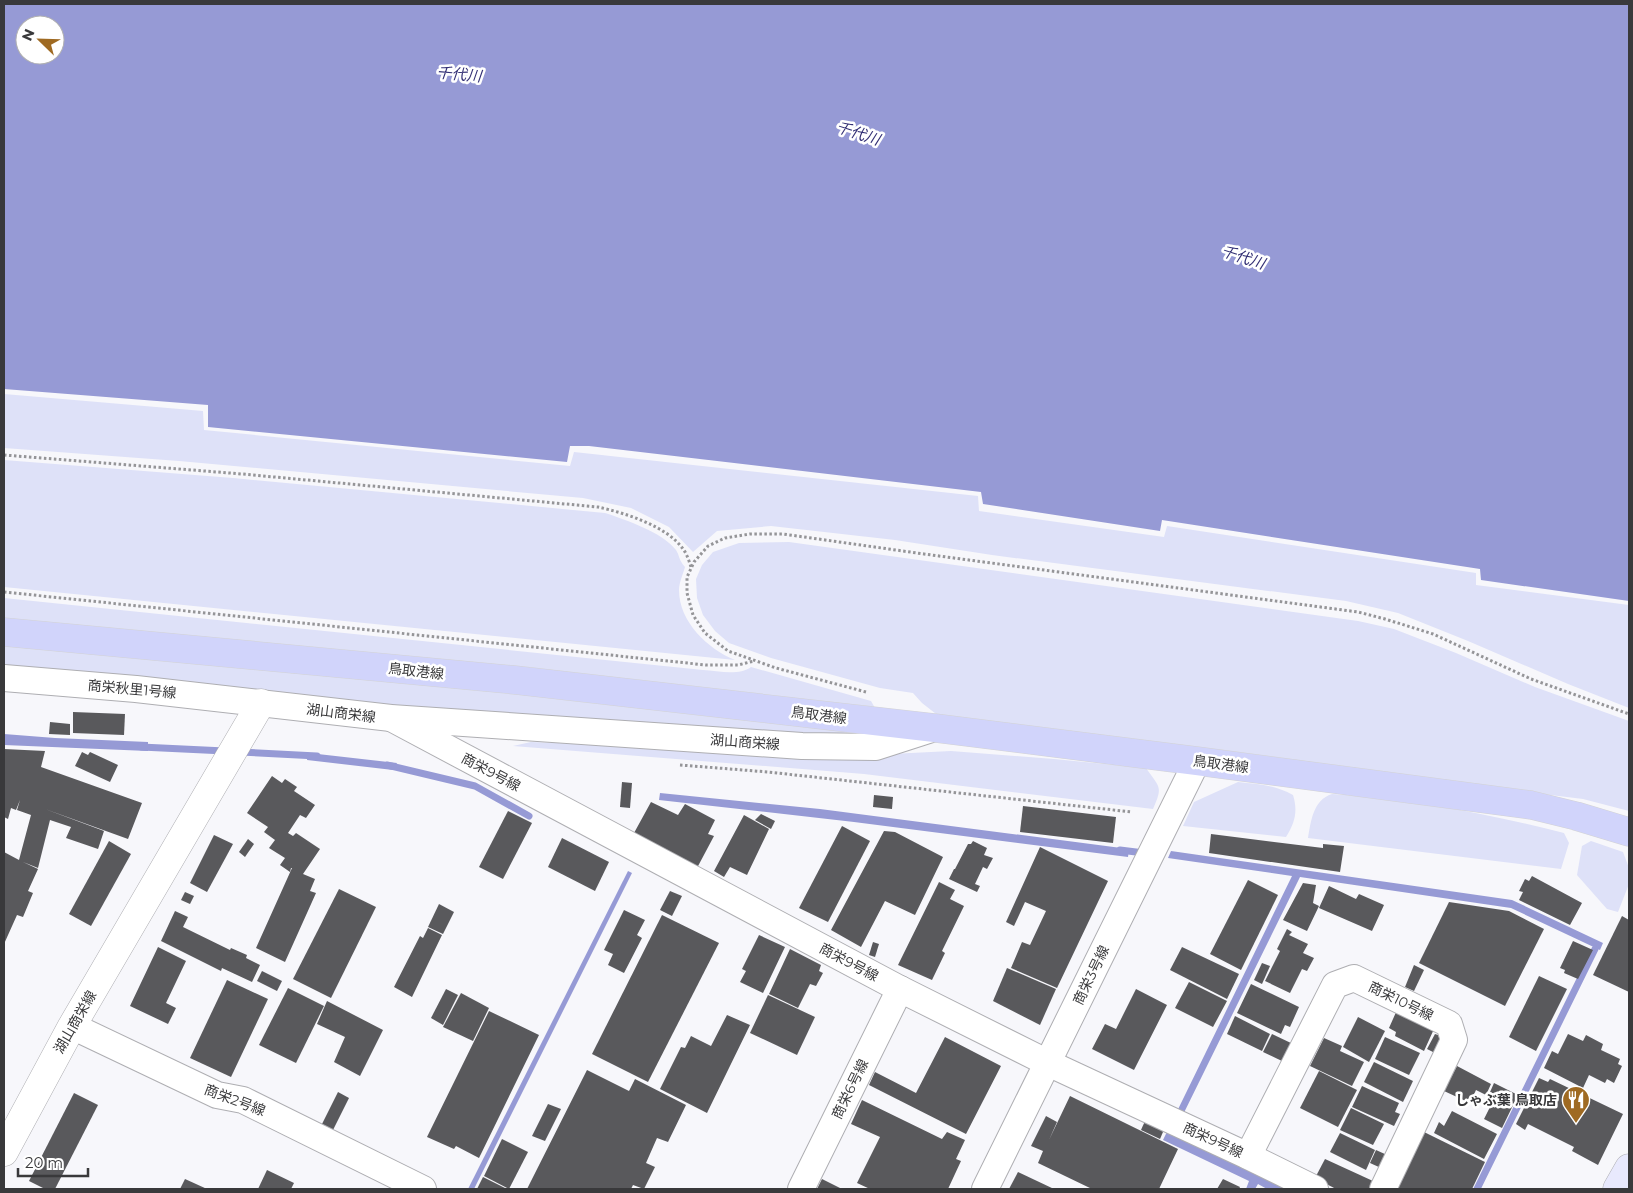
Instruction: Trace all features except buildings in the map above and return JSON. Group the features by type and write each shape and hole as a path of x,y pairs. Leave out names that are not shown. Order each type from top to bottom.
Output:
{"main road":[{"name":"鳥取港線","path":"4,632 515,680 935,728 1516,803 1568,814 1629,832"},
{"path":"1617,1189 1629,1168"}],"street":[{"name":"商栄秋里1号線","path":"4,678 136,689 261,703"},
{"name":"湖山商栄線","path":"4,1152 72,1026 261,703 391,718 802,746 876,747 935,728"},
{"name":"商栄9号線","path":"391,718 900,989 1048,1062 1315,1189"},
{"name":"商栄3号線","path":"985,1189 1197,761"},
{"name":"商栄10号線","path":"1248,1156 1335,984 1354,978 1449,1024 1454,1040 1383,1189"},
{"name":"商栄6号線","path":"801,1189 900,989"},
{"name":"商栄2号線","path":"72,1026 217,1095 243,1100 423,1189"}],"path":[{"path":"4,455 242,474 598,507 642,520 670,536 683,549 692,567"},
{"path":"868,693 776,668 728,651 705,633 693,615 687,593 687,577 694,562 708,546 725,538 750,534 783,534 1358,612 1433,634 1531,679 1629,714"},
{"path":"4,592 706,665 738,665 754,660"},
{"path":"672,764 778,773 1132,812"}],"shaded area":[{"path":"4,394 203,411 204,430 570,466 574,452 978,496 979,511 1164,537 1167,526 1476,573 1476,585 1629,605 1629,708 1398,613 1346,601 992,555 895,540 771,526 717,531 693,552 669,527 631,508 583,498 179,461 4,448"},
{"path":"4,460 233,478 605,513 653,532 676,550 685,567 679,590 680,602 684,613 697,633 705,641 735,660 4,587"},
{"path":"789,542 1358,621 1394,629 1535,687 1629,721 1629,811 1583,799 1086,733 940,717 913,693 880,688 771,658 729,643 715,631 703,615 697,598 696,579 702,565 713,552 739,543"},
{"path":"4,598 722,672 741,671 751,667 871,701 875,708 4,619"},
{"path":"4,643 516,692 882,732 868,738 514,717 4,667"},
{"path":"531,742 871,755 951,751 1054,759 1146,768 1157,784 1159,791 1153,809 864,774 513,746"},
{"path":"1238,782 1273,787 1293,795 1295,817 1286,837 1183,826 1194,802"},
{"path":"1332,794 1390,799 1478,813 1564,833 1569,843 1561,869 1308,838 1312,818 1317,806"},
{"path":"1591,841 1623,852 1629,868 1629,884 1618,912 1607,909 1577,875 1582,846"}],"water":[{"name":"千代川","path":"4,4 1629,4 1629,601 1481,580 1480,569 1162,520 1160,531 983,504 981,492 589,446 570,446 567,462 208,427 208,405 4,389"},
{"path":"4,734 148,742 148,751 4,745"},
{"path":"308,753 397,763 393,770 307,760"},
{"path":"660,793 820,809 1129,849 1128,857 854,822 659,800"},
{"path":"1171,851 1512,900 1603,943 1600,950 1511,908 1300,877 1173,1135 1285,1189 1267,1189 1258,1184 1255,1189 1246,1189 1249,1181 1163,1140 1292,876 1168,858"},
{"path":"628,871 632,873 474,1189 468,1189"}],"waterway":[{"path":"141,747 225,751"},
{"path":"240,752 317,756"},
{"path":"387,765 475,786 529,816"},
{"path":"1120,850 1144,853"},
{"path":"1477,1189 1595,949"}],"place":[{"name":"しゃぶ葉 鳥取店","path":"1576,1124"}]}
